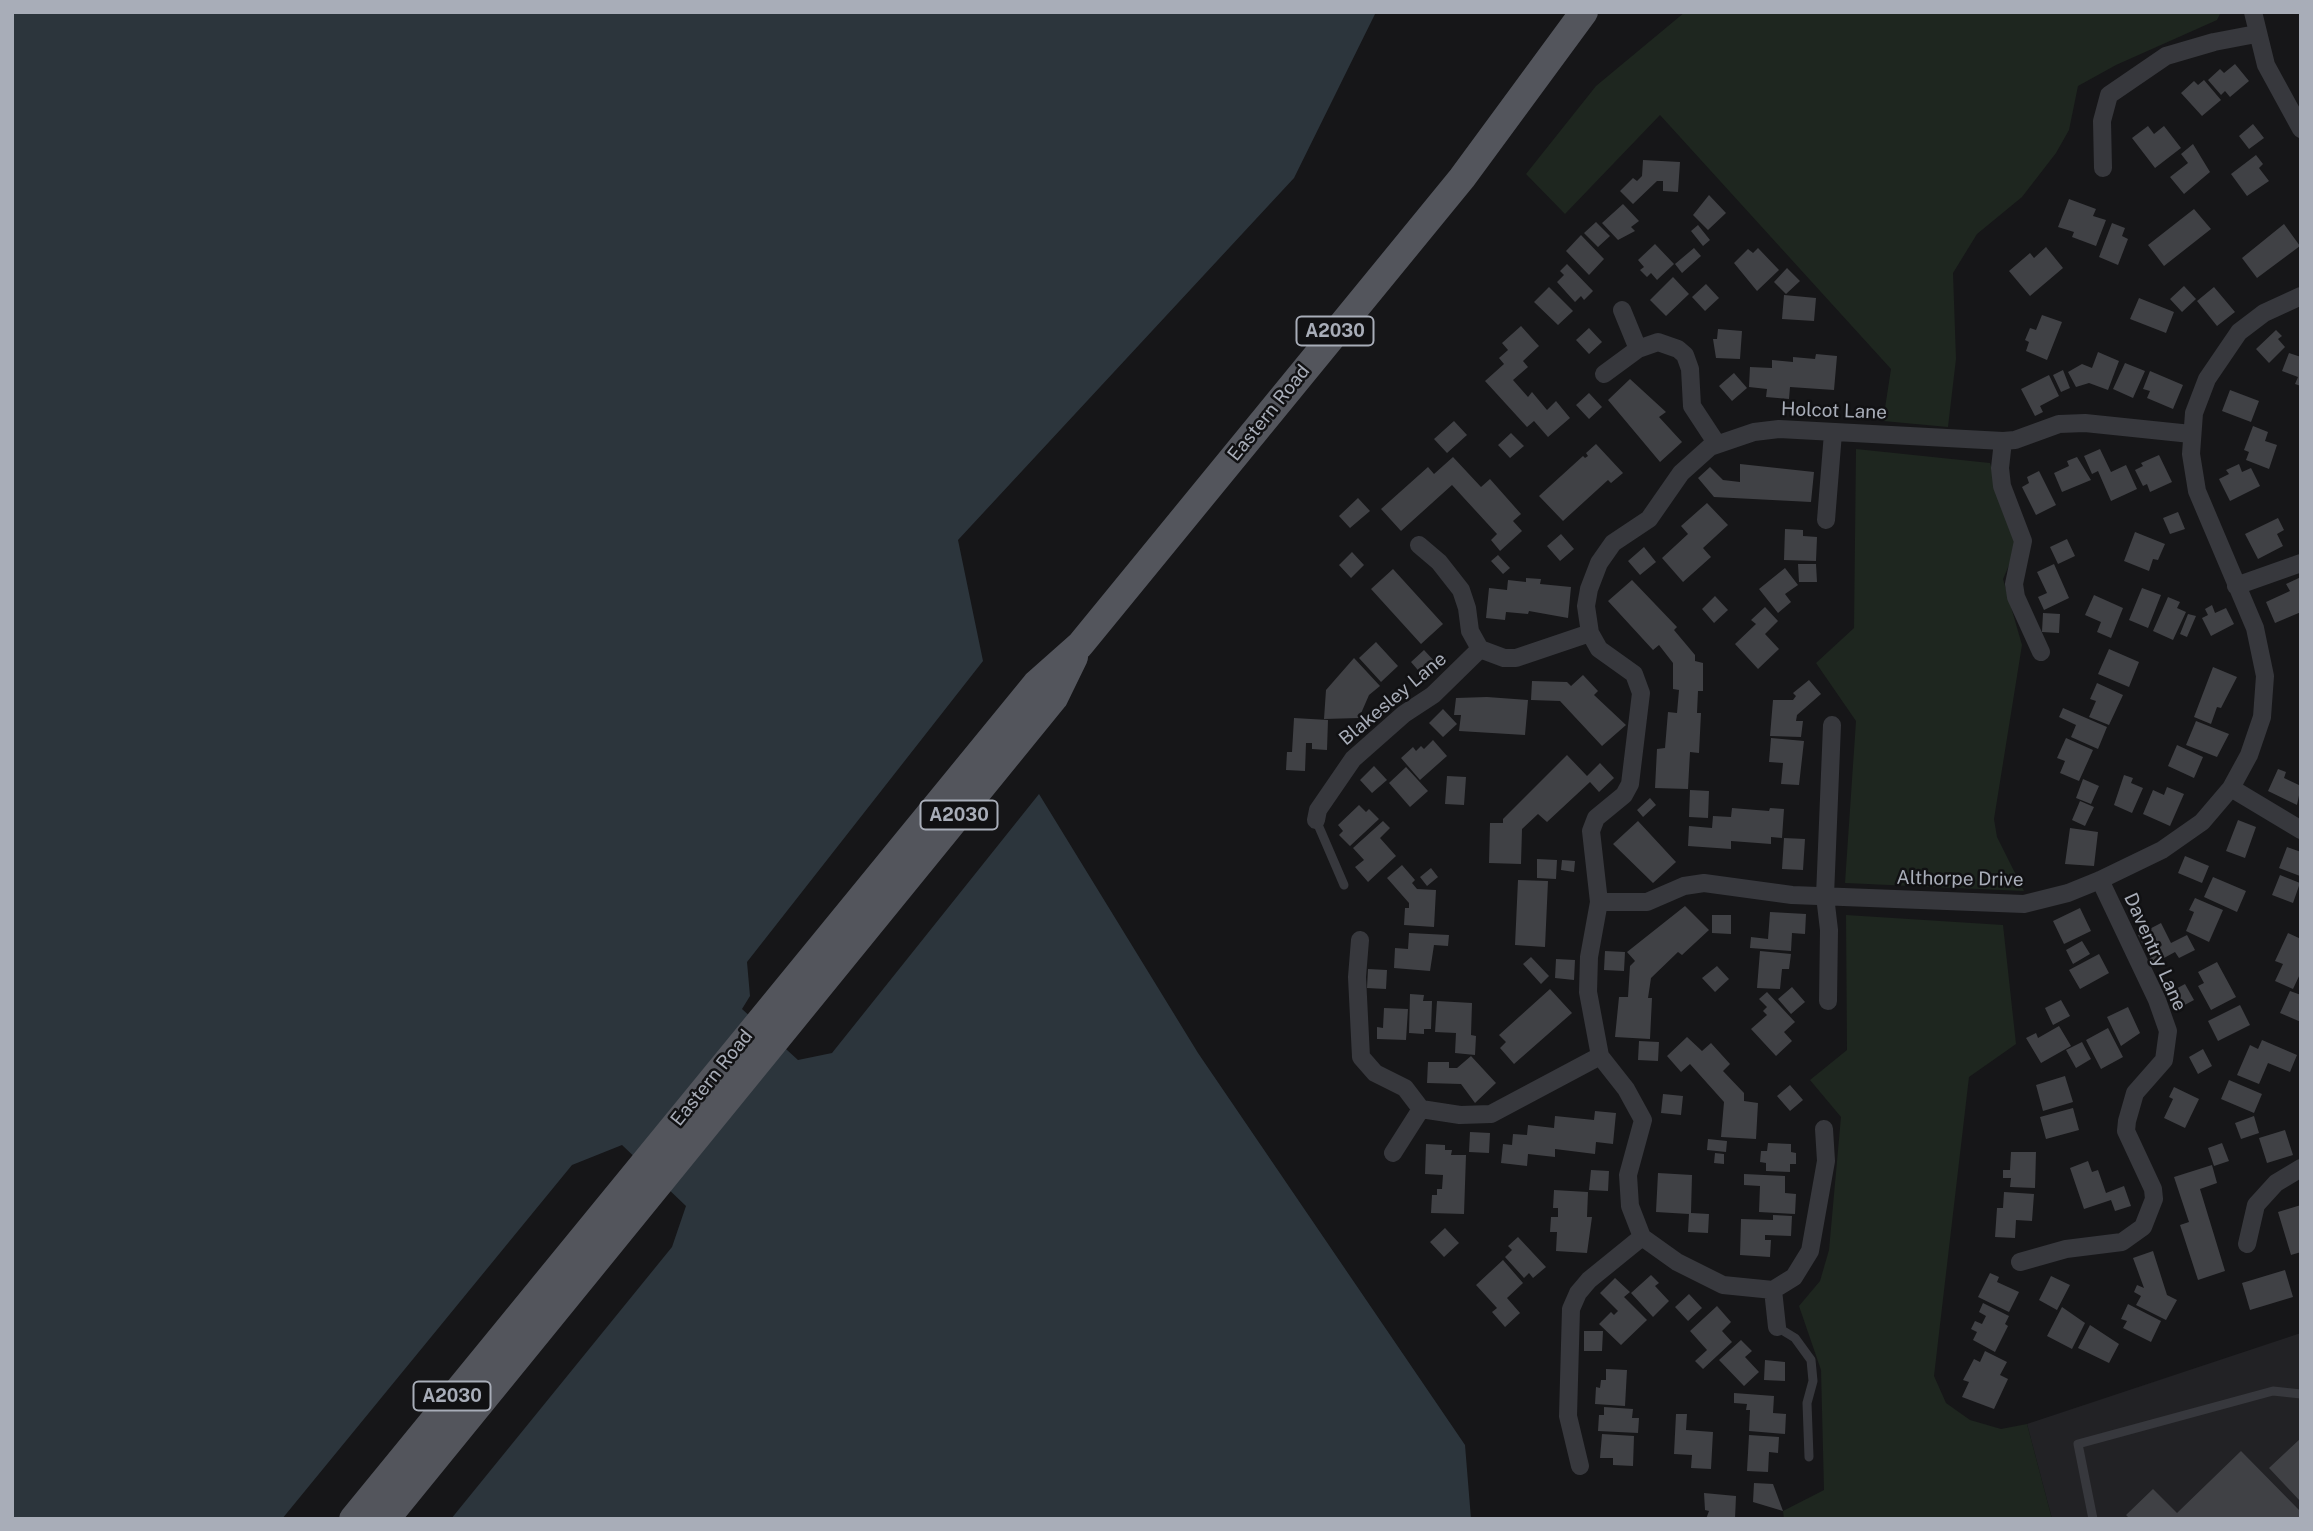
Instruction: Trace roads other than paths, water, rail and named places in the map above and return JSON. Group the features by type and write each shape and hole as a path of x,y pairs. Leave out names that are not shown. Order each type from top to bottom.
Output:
{"main road":[{"name":"Eastern Road","path":"353,1519 563,1280 816,970 1054,698 1080,645 1462,178 1584,12"},
{"name":"Eastern Road","path":"386,1519 563,1280"}],"street":[{"path":"2253,12 2256,34 2266,65 2301,129"},
{"path":"2103,168 2102,121 2109,95 2166,56 2214,42 2256,34"},
{"name":"Althorpe Drive","path":"1599,902 1647,902 1684,886 1704,883 1776,893 2024,904 2068,893 2100,880 2162,850 2187,834 2231,788 2256,737 2265,696 2260,642 2197,491 2191,434 2194,413 2207,379 2228,346 2252,321 2301,296"},
{"path":"1622,310 1639,349"},
{"path":"1604,374 1639,349 1658,342 1678,349 1685,355 1690,369 1692,406 1717,444"},
{"name":"Holcot Lane","path":"1590,633 1587,618 1589,589 1605,553 1614,543 1648,519 1681,473 1717,444 1763,430 2003,441 2071,423 2191,434"},
{"path":"1826,520 1833,433"},
{"path":"2003,441 2000,468 2002,486 2023,541 2014,584 2016,597 2041,652"},
{"path":"1419,545 1439,562 1461,590 1470,631 1480,649 1504,658 1516,658 1590,633 1599,649 1634,674 1641,694 1630,785 1623,795 1596,818 1591,831 1599,902 1588,973 1590,1006 1600,1056 1626,1089 1643,1120 1628,1175 1630,1206 1642,1237 1677,1262 1716,1283 1773,1290 1794,1277 1810,1251 1826,1161 1824,1129"},
{"path":"2236,586 2301,563"},
{"name":"Blakesley Lane","path":"1316,820 1318,810 1353,759 1404,715 1442,688 1480,649"},
{"path":"1828,1001 1829,930 1825,896 1832,725"},
{"path":"2231,788 2301,830"},
{"name":"Daventry Lane","path":"2020,1262 2066,1250 2122,1242 2143,1227 2154,1199 2153,1189 2126,1131 2135,1093 2164,1060 2168,1031 2157,1000 2100,880"},
{"path":"1360,940 1357,977 1361,1057 1376,1073 1405,1088 1421,1109 1450,1114 1491,1114 1600,1056"},
{"path":"1393,1153 1421,1109"},
{"path":"2247,1244 2256,1206 2276,1183 2301,1168"},
{"path":"1580,1465 1568,1416 1569,1325 1573,1301 1606,1264 1642,1237"},
{"path":"1773,1290 1777,1327"}],"lane":[{"path":"1316,820 1344,885"},
{"path":"1777,1327 1795,1338 1811,1360 1813,1381 1807,1403 1809,1457"},
{"path":"2093,1519 2078,1444 2273,1391 2301,1394"}]}
